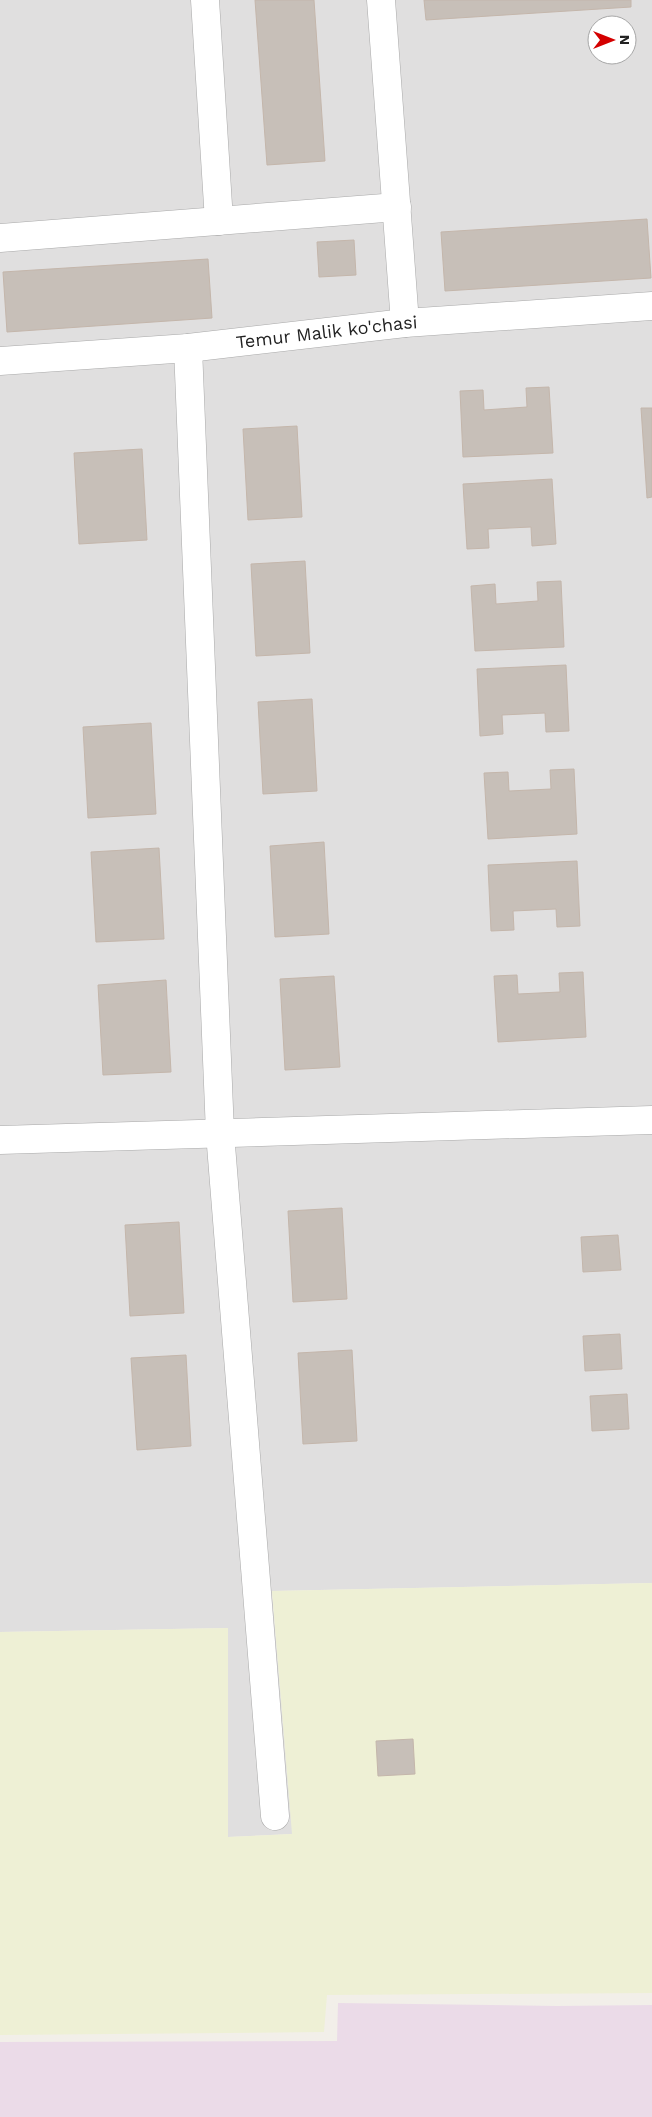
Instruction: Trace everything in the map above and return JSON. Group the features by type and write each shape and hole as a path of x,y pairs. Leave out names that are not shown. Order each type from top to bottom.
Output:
{"street":[{"path":"205,0 219,221"},
{"path":"381,0 405,323"},
{"path":"0,238 397,207"},
{"name":"Temur Malik ko'chasi","path":"0,361 188,348 405,323 652,306"},
{"path":"188,348 220,1133 275,1816"},
{"path":"0,1140 652,1120"}],"shaded area":[{"path":"0,0 652,0 652,1583 272,1591 293,1834 228,1837 228,1628 0,1632"},
{"path":"338,2003 557,2006 652,2005 652,2117 0,2117 0,2042 337,2041"}],"green space":[{"path":"652,1583 652,1993 327,1995 324,2032 0,2035 0,1632 228,1628 228,1837 292,1834 272,1591"}],"building":[{"path":"255,0 314,0 325,161 267,165"},
{"path":"424,0 631,0 631,7 426,20"},
{"path":"647,219 651,278 445,291 441,232"},
{"path":"354,240 356,275 319,277 317,242"},
{"path":"208,259 212,318 7,332 3,272"},
{"path":"549,387 553,453 463,457 460,391 483,390 484,410 527,407 526,388"},
{"path":"641,408 652,408 652,497 647,498"},
{"path":"297,426 302,517 248,520 243,429"},
{"path":"142,449 147,540 79,544 74,453"},
{"path":"552,479 556,544 532,546 531,527 488,529 489,548 467,549 463,484"},
{"path":"305,561 310,653 256,656 251,564"},
{"path":"561,581 564,647 475,651 471,586 495,584 496,604 538,601 537,582"},
{"path":"566,665 569,731 546,732 545,713 502,715 503,734 480,736 477,669"},
{"path":"312,699 317,791 263,794 258,702"},
{"path":"151,723 156,814 88,818 83,727"},
{"path":"574,769 577,834 488,839 484,773 508,772 509,791 551,789 550,770"},
{"path":"324,842 329,934 275,937 270,846"},
{"path":"159,848 164,939 96,942 91,852"},
{"path":"577,861 580,926 557,927 556,909 513,911 514,930 491,931 488,865"},
{"path":"583,972 586,1037 498,1042 494,976 517,975 518,994 560,992 559,973"},
{"path":"334,976 340,1067 285,1070 280,979"},
{"path":"166,980 171,1072 103,1075 98,985"},
{"path":"342,1208 347,1299 293,1302 288,1211"},
{"path":"179,1222 184,1313 130,1316 125,1225"},
{"path":"618,1235 621,1270 583,1272 581,1237"},
{"path":"620,1334 622,1369 585,1371 583,1336"},
{"path":"352,1350 357,1441 303,1444 298,1353"},
{"path":"186,1355 191,1446 137,1450 131,1358"},
{"path":"627,1394 629,1429 592,1431 590,1396"},
{"path":"413,1739 415,1774 378,1776 376,1741"}]}
